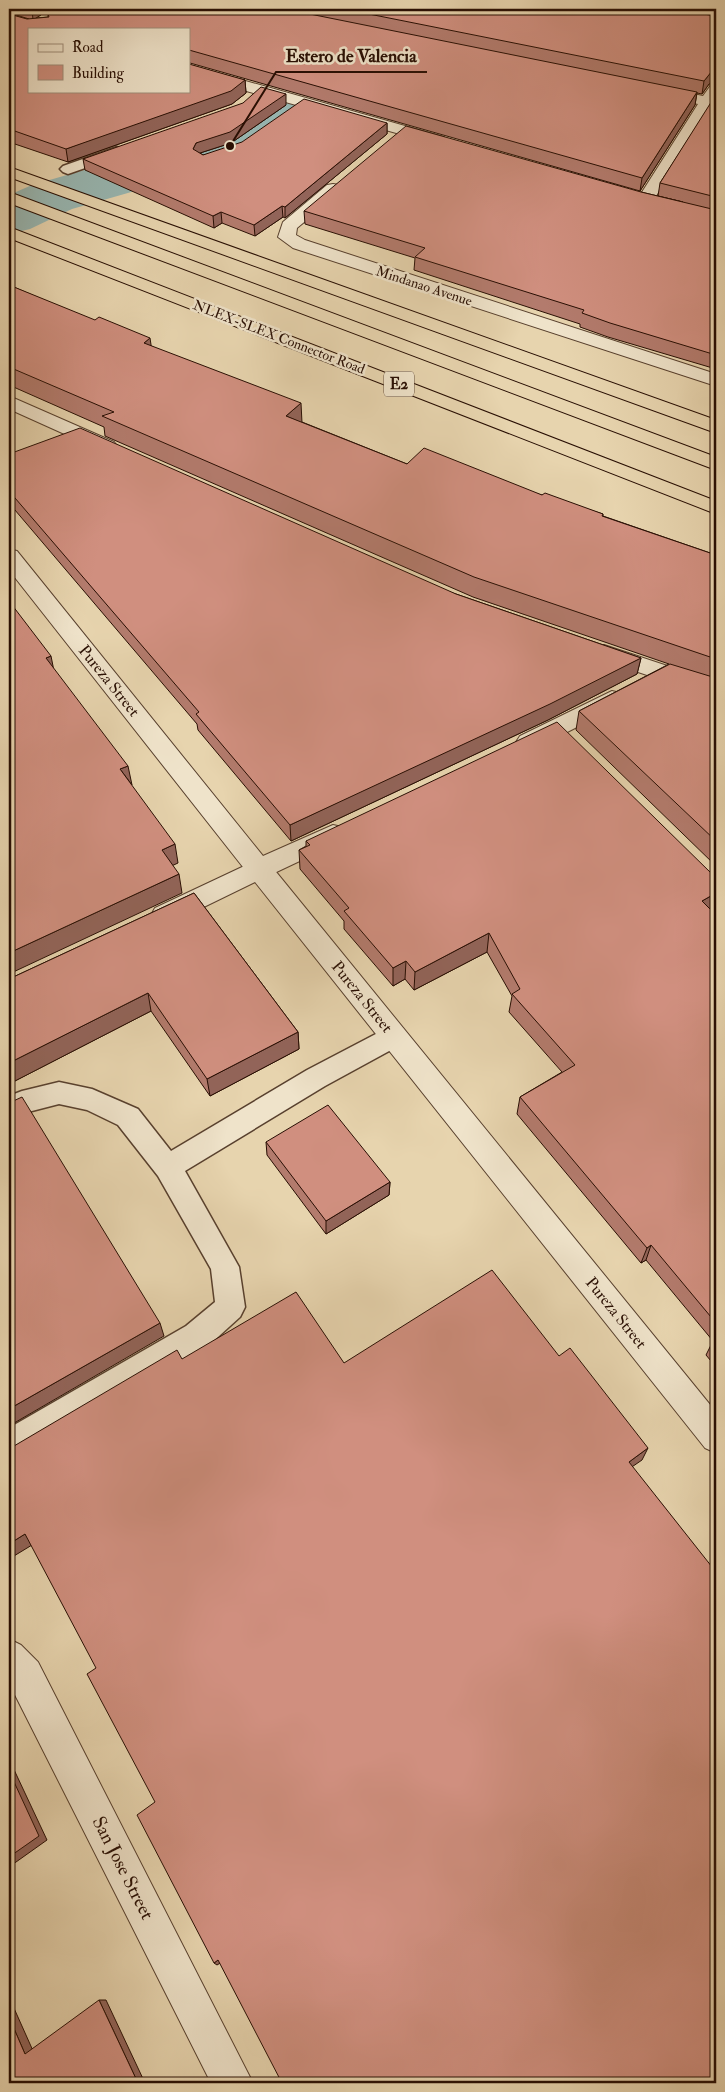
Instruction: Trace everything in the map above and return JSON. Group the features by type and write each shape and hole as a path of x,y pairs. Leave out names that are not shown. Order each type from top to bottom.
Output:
{"highway":[{"path":"9,172 716,427"},
{"name":"E2","path":"9,197 716,464"},
{"name":"NLEX-SLEX Connector Road","path":"9,232 716,508"}],"street":[{"path":"190,70 255,95 303,102 450,144"},
{"path":"640,88 713,98 645,200"},
{"path":"389,142 404,130"},
{"name":"Mindanao Avenue","path":"346,178 288,226 287,237 299,244 421,285 716,380"},
{"path":"626,194 662,204"},
{"path":"9,402 127,454"},
{"name":"Pureza Street","path":"9,556 716,1437"},
{"path":"582,645 716,690"},
{"path":"512,750 663,673"},
{"path":"557,728 576,746"},
{"path":"143,924 350,827"},
{"name":"San Jose Street","path":"9,1657 25,1675 233,2083"}],"lane":[{"path":"288,113 303,102"},
{"path":"68,169 134,145"},
{"path":"168,1167 316,1078 393,1036"},
{"path":"9,1109 22,1102 59,1092 92,1100 128,1117 168,1167 225,1267 230,1307 197,1336 9,1445"}],"building":[{"path":"54,9 285,9 697,92 642,178 190,50 190,28 28,28 28,92 190,92 190,64 245,80 231,91 66,149 9,129 9,14 27,19 49,17 48,14"},
{"path":"344,9 672,9 716,16 716,70 712,71 704,81"},
{"path":"261,87 286,94 230,132 196,143 193,149 203,155 242,142 304,99 387,123 285,207 282,206 254,225 221,212 213,216 83,159 243,103"},
{"path":"715,96 716,197 660,183"},
{"path":"406,126 641,192 716,210 716,355 610,323 582,313 584,310 415,257 425,248 304,211"},
{"path":"9,285 95,320 99,317 150,338 144,343 301,403 286,416 407,464 424,448 542,495 545,493 603,514 602,516 716,555 716,659 474,577 102,416 114,412 9,367"},
{"path":"80,428 456,594 641,658 550,704 290,825 196,714 199,712 9,491 9,454"},
{"path":"9,601 51,656 46,658 128,766 120,769 175,844 162,850 179,874 9,953"},
{"path":"670,664 716,678 716,841 579,711"},
{"path":"557,722 711,873 716,874 716,893 702,901 716,915 716,1323 651,1245 647,1248 520,1097 575,1065 512,994 520,989 489,933 415,972 406,961 393,968 344,911 349,908 299,850 310,845 306,841"},
{"path":"194,893 298,1032 207,1079 148,993 9,1063 9,979"},
{"path":"22,1097 160,1323 9,1409 9,1103"},
{"path":"328,1105 390,1182 326,1221 266,1142"},
{"path":"492,1270 559,1356 570,1348 648,1448 629,1462 716,1572 716,2083 282,2083 218,1960 214,1963 137,1815 155,1802 87,1674 96,1668 25,1534 9,1544 9,1447 14,1446 177,1350 182,1359 296,1292 344,1363"},
{"path":"9,1771 39,1836 9,1857"},
{"path":"99,2000 138,2083 9,2083 9,2017 25,2054"}],"waterway":[{"path":"9,217 52,197 230,146 280,110"}],"place":[{"name":"Estero de Valencia","path":"230,146"}]}
